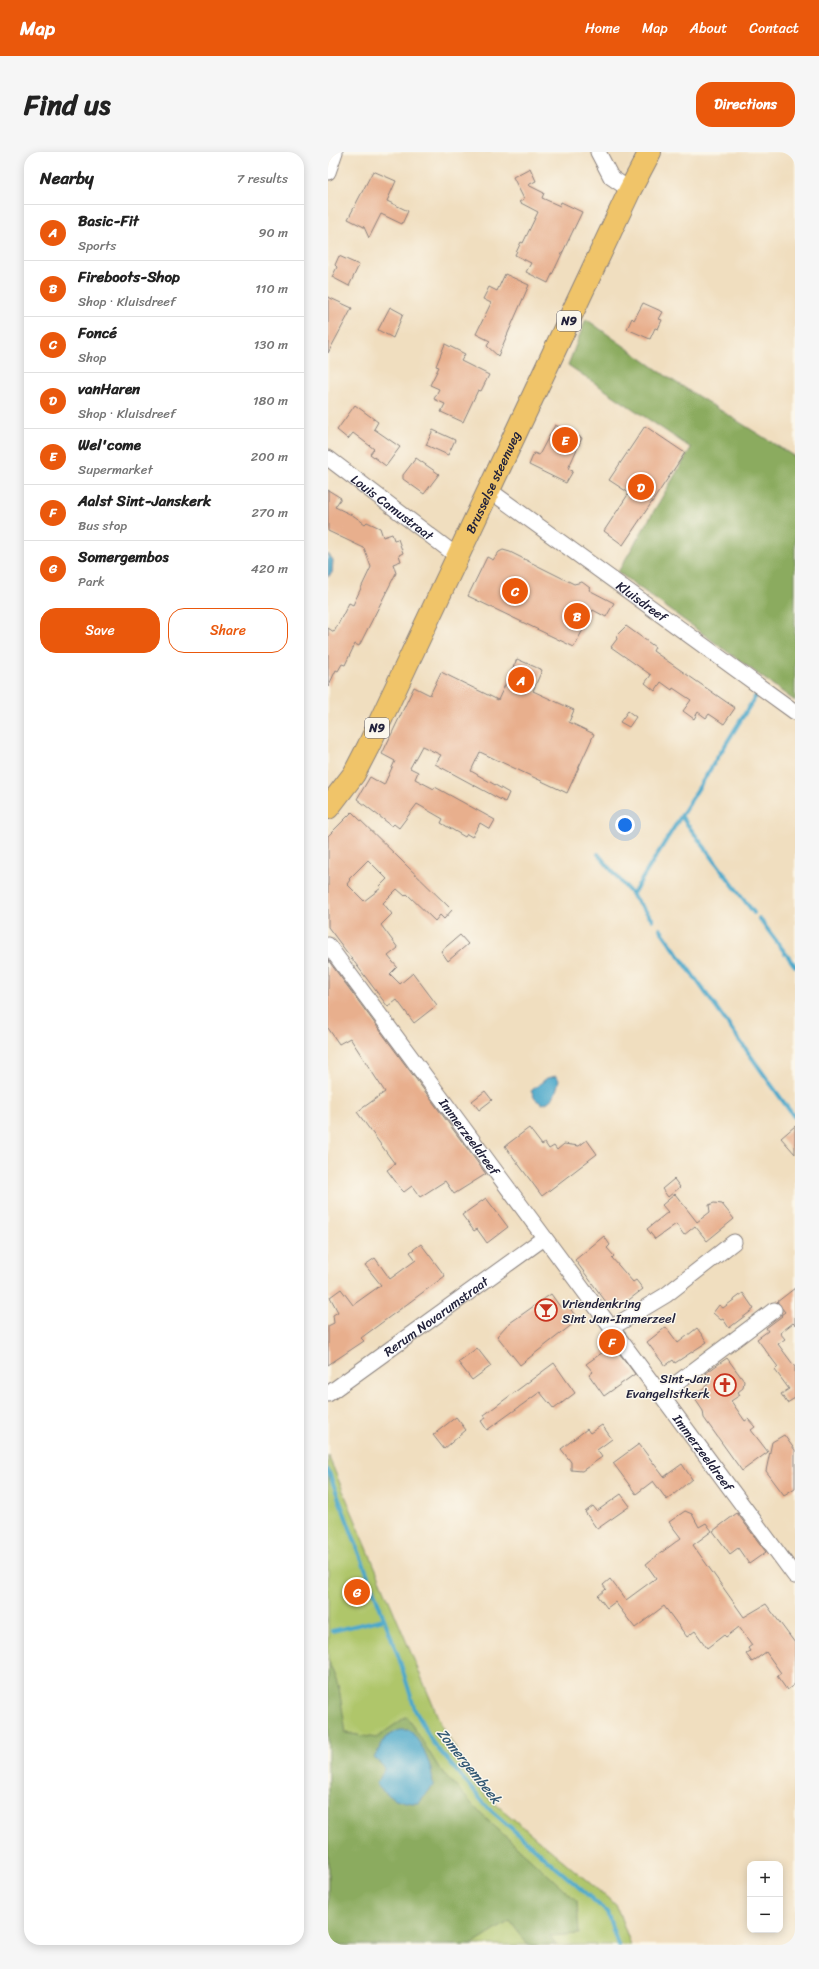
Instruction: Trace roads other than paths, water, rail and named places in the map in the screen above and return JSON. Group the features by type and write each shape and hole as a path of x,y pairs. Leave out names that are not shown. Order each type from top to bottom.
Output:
{"main road":[{"name":"Brusselse steenweg","path":"328,808 354,774 368,747 630,190 650,152"}],"street":[{"path":"328,172 335,152"},
{"path":"598,152 611,177 630,190"},
{"name":"Louis Camustraat","path":"328,458 457,556"},
{"name":"Kluisdreef","path":"489,490 795,712"},
{"name":"Immerzeeldreef","path":"328,945 795,1576"},
{"name":"Rerum Novarumstraat","path":"328,1394 544,1238"},
{"path":"611,1328 666,1296 734,1242"},
{"path":"661,1395 774,1310"}],"water":[{"path":"328,554 333,560 332,573 328,577"},
{"path":"556,1076 559,1079 554,1095 549,1101 542,1104 535,1099 531,1091 547,1078"},
{"path":"399,1730 410,1730 423,1749 431,1770 433,1786 419,1803 395,1799 385,1793 376,1784 385,1768 374,1758 385,1738"}],"waterway":[{"path":"632,895 757,694"},
{"path":"681,816 754,913"},
{"path":"598,854 653,920"},
{"path":"759,918 795,966"},
{"path":"660,929 795,1118"},
{"name":"Zomergembeek","path":"328,1470 399,1658 415,1710 433,1743 487,1807 607,1912 618,1945"},
{"path":"332,1631 384,1619"}],"place":[{"name":"Wel'come","path":"565,440"},
{"name":"vanHaren","path":"641,487"},
{"name":"Foncé","path":"515,591"},
{"name":"Fireboots-Shop","path":"577,616"},
{"name":"Basic-Fit","path":"521,680"},
{"name":"Vriendenkring Sint Jan-Immerzeel","path":"546,1310"},
{"name":"Aalst Sint-Janskerk","path":"612,1342"},
{"name":"Sint-Jan Evangelistkerk","path":"725,1385"},
{"name":"Somergembos","path":"357,1592"}]}
